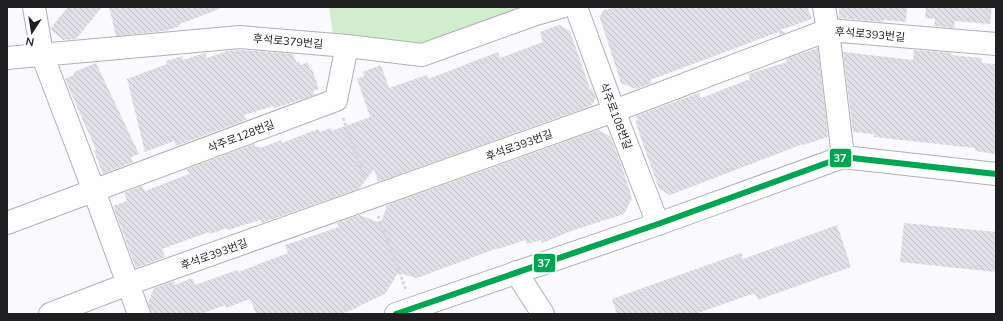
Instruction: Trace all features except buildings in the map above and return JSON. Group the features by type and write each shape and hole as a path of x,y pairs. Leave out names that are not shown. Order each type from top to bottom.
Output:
{"street":[{"path":"34,7 42,54 139,314"},
{"name":"후석로379번길","path":"7,58 240,37 347,46 422,55 561,7"},
{"name":"삭주로108번길","path":"576,7 614,111 658,224"},
{"path":"824,7 843,157"},
{"name":"후석로393번길","path":"50,314 128,284 614,111 828,30 996,44"},
{"name":"삭주로128번길","path":"7,223 336,100 347,46"},
{"path":"396,314 658,224 843,157 996,174"},
{"path":"516,272 543,314"}],"green space":[{"path":"329,7 531,7 417,47 334,41"}],"transit line":[{"name":"37","path":"396,314 658,224 843,157 996,174"}]}
